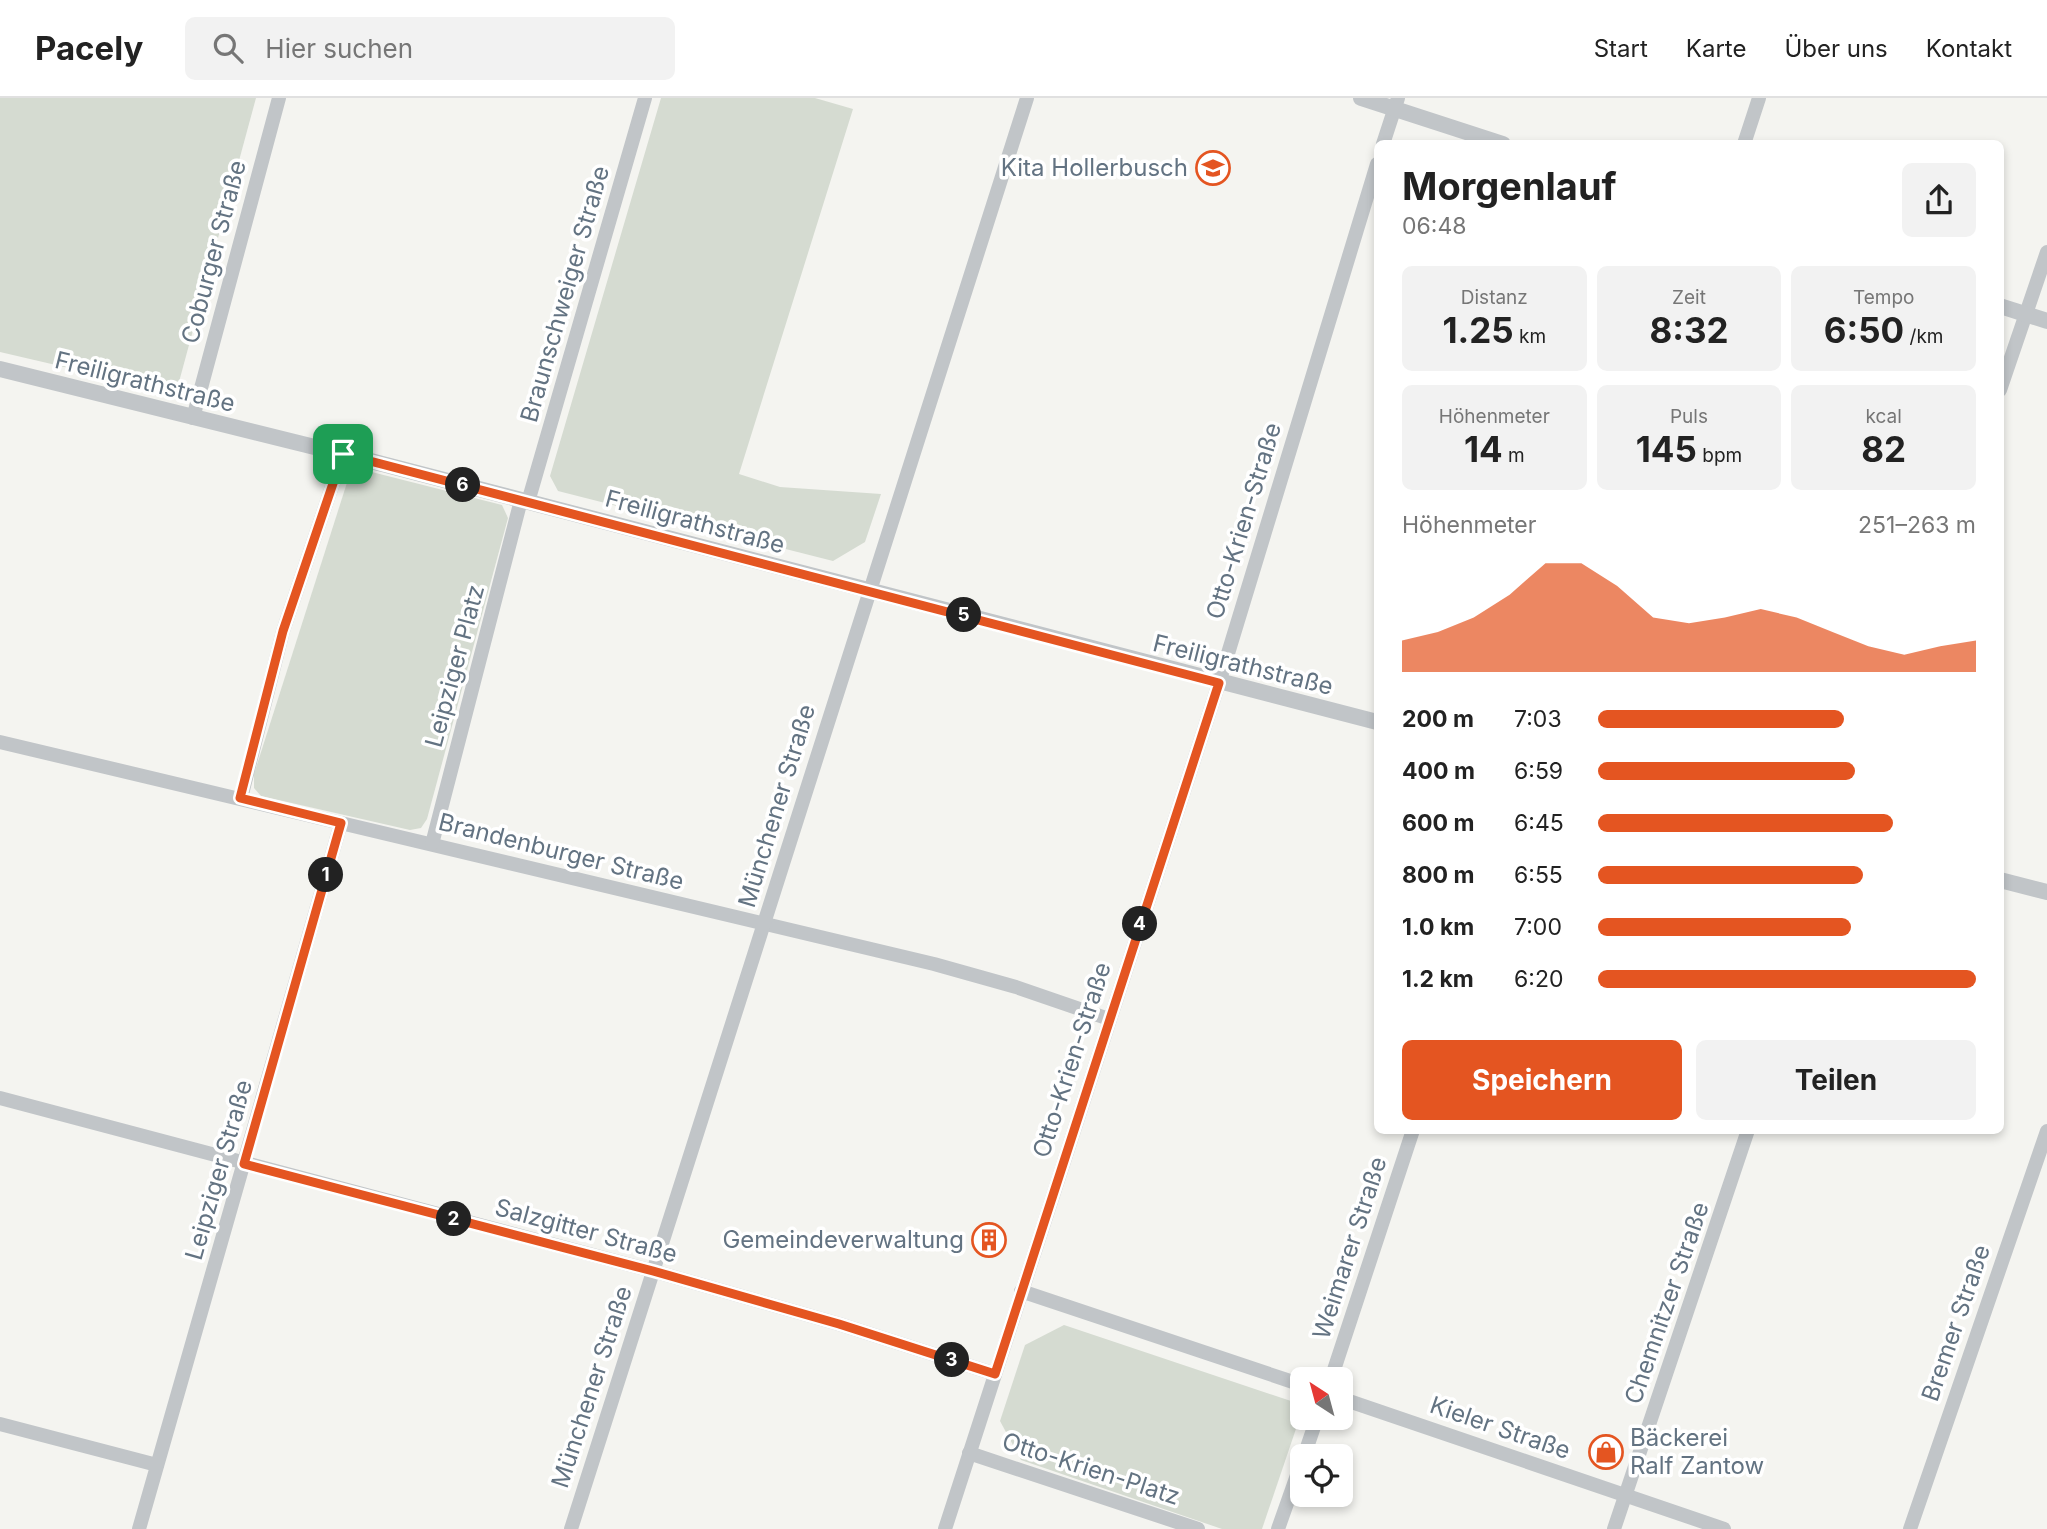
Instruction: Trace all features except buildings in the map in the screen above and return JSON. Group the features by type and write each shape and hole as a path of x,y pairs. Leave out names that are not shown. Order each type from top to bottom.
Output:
{"street":[{"name":"Coburger Straße","path":"193,418 279,98"},
{"name":"Braunschweiger Straße","path":"525,501 645,98"},
{"name":"Münchener Straße","path":"571,1529 1027,98"},
{"path":"1361,98 1396,103 1493,140"},
{"path":"1745,140 1759,98"},
{"path":"1384,140 1396,103"},
{"name":"Otto-Krien-Straße","path":"945,1529 1219,683 1374,174"},
{"path":"2004,378 2047,252"},
{"path":"2004,307 2047,321"},
{"name":"Freiligrathstraße","path":"0,369 343,454 1374,721"},
{"path":"240,798 283,631 343,454"},
{"name":"Leipziger Platz","path":"432,844 525,501"},
{"name":"Brandenburger Straße","path":"0,742 934,964 1109,1019"},
{"name":"Leipziger Straße","path":"139,1529 341,823"},
{"path":"2004,881 2047,892"},
{"name":"Salzgitter Straße","path":"0,1098 653,1271 839,1324 995,1374"},
{"name":"Bremer Straße","path":"1910,1529 2047,1131"},
{"name":"Weimarer Straße","path":"1335,1367 1412,1134"},
{"name":"Chemnitzer Straße","path":"1614,1529 1747,1134"},
{"path":"1021,1291 1290,1381"},
{"name":"Kieler Straße","path":"1353,1402 1724,1529"},
{"path":"0,1424 158,1465"},
{"name":"Otto-Krien-Platz","path":"969,1453 1198,1529"},
{"path":"1278,1529 1290,1495"}],"shaded area":[{"path":"0,98 256,98 176,393 0,352"},
{"path":"661,98 815,98 853,109 739,474 780,487 881,494 865,542 833,561 558,491 550,476"},
{"path":"352,467 502,505 508,518 427,819 421,828 410,830 261,796 254,788 254,774"},
{"path":"1064,1325 1290,1401 1290,1430 1296,1430 1262,1529 1222,1529 1021,1460 1000,1421 1025,1345"}],"place":[{"name":"Kita Hollerbusch","path":"1213,168"},
{"name":"Gemeindeverwaltung","path":"989,1240"},
{"name":"Bäckerei Ralf Zantow","path":"1606,1452"}],"route":[{"path":"343,454 1219,683 995,1374 839,1324 653,1271 244,1164 341,823 240,798 283,631 343,454"}]}
